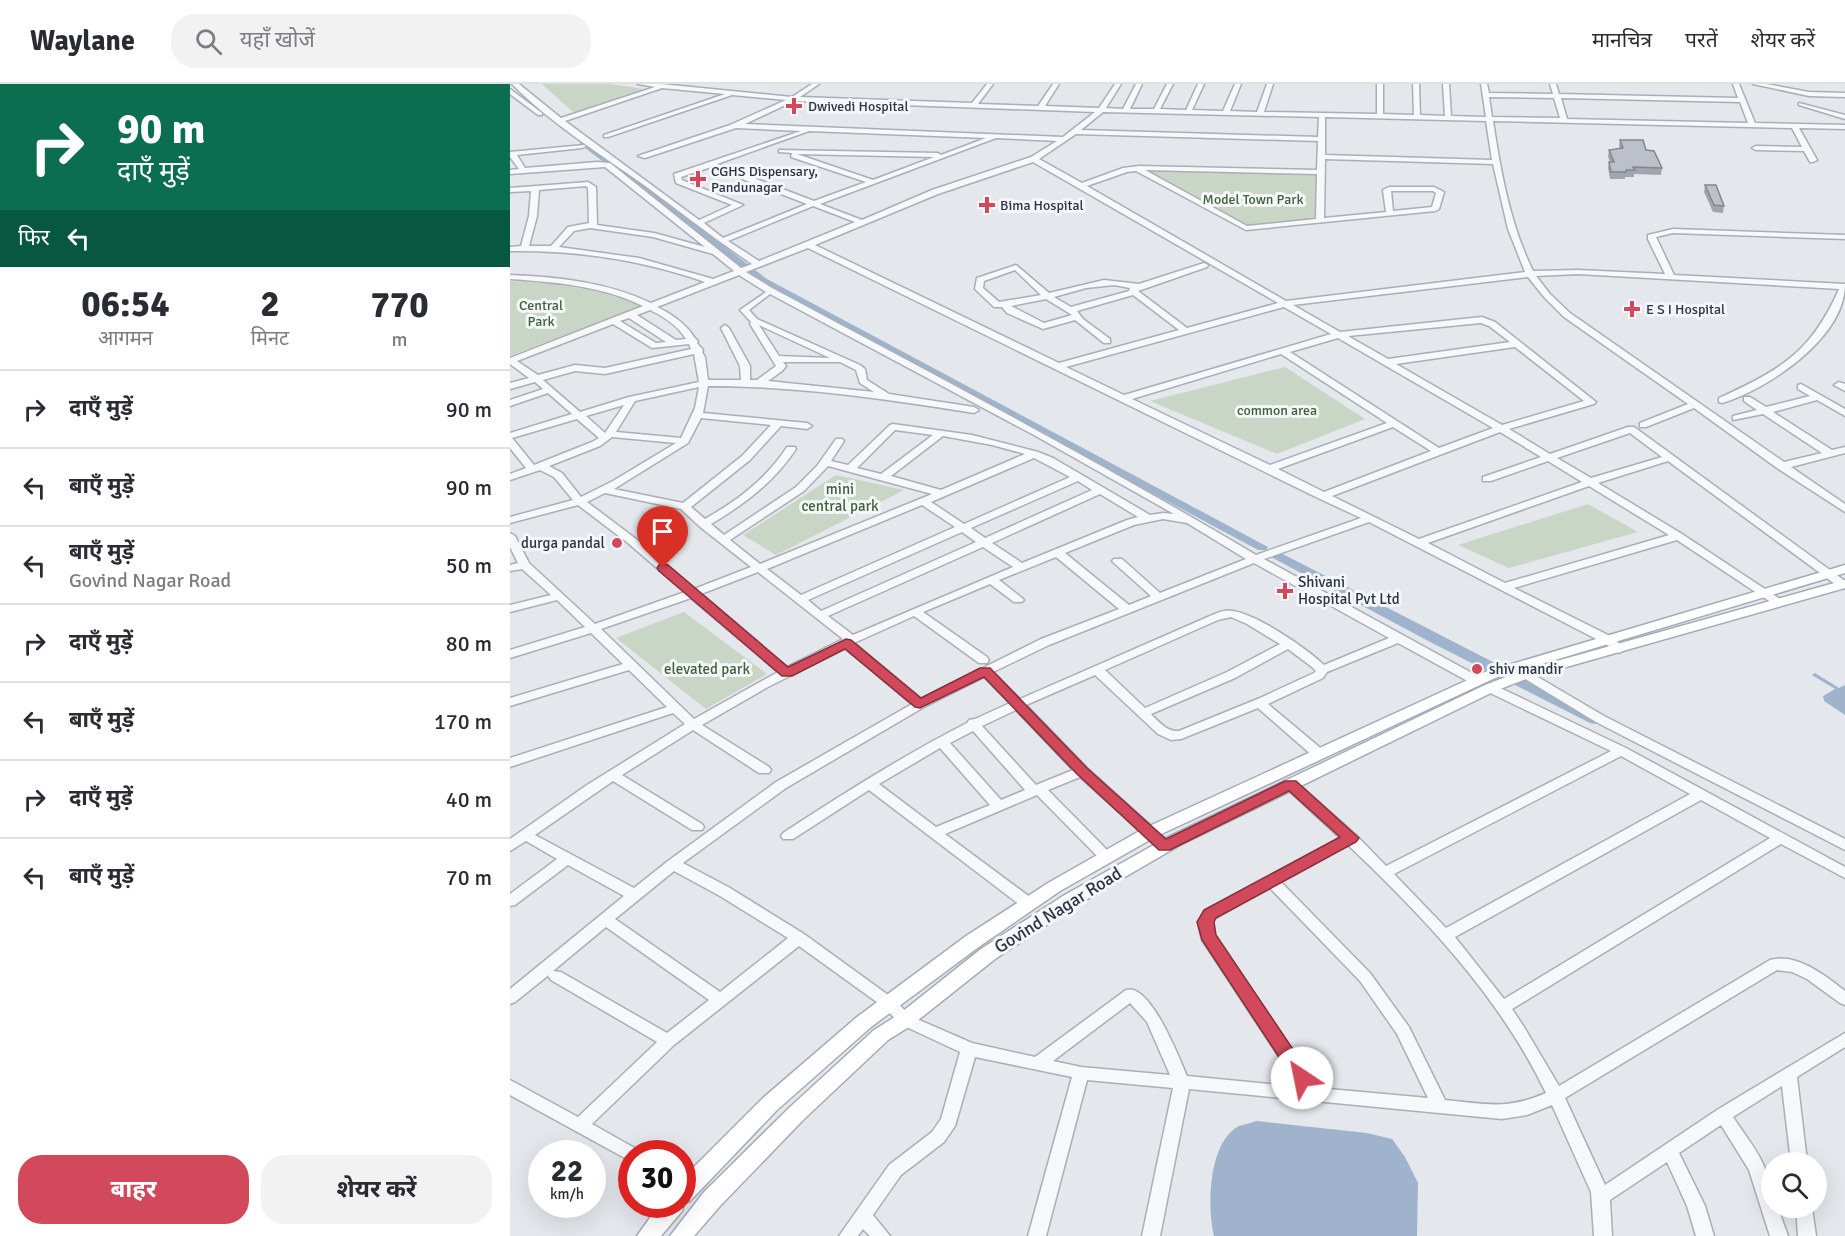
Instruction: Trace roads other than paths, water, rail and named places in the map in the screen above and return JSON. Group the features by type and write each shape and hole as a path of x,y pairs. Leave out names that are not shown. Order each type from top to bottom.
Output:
{"main road":[{"path":"1502,678 1845,569"},
{"path":"1614,644 1779,603 1844,584"},
{"name":"Govind Nagar Road","path":"696,1177 770,1104 864,1022 973,941 1054,887 1149,833 1319,754 1502,678"},
{"name":"Govind Nagar Road","path":"681,1236 712,1199 796,1114 881,1035 905,1020 988,954 1069,900 1165,846 1502,678"},
{"path":"648,1236 663,1218"}],"street":[{"path":"515,84 585,141 722,241 758,264"},
{"path":"641,84 684,90 796,99 1040,108 1845,127"},
{"path":"684,90 694,84"},
{"path":"642,156 737,126 796,99 816,84"},
{"path":"982,84 990,84"},
{"path":"974,105 990,84"},
{"path":"1040,108 1056,84"},
{"path":"511,361 808,245 935,192 1034,159 1075,132 1101,110 1118,84"},
{"path":"1126,110 1139,84"},
{"path":"1156,111 1170,84"},
{"path":"1188,112 1201,84"},
{"path":"1226,112 1238,84"},
{"path":"1260,113 1270,84"},
{"path":"1380,84 1380,116"},
{"path":"1416,84 1418,117"},
{"path":"1446,84 1448,117"},
{"path":"1484,84 1496,162 1515,236 1531,274 1549,298 1567,315 1845,509"},
{"path":"1552,84 1564,120"},
{"path":"1736,84 1752,125"},
{"path":"1756,84 1809,94 1845,95"},
{"path":"562,120 663,87"},
{"path":"510,91 719,255 782,297 1066,449 1255,559 1399,639 1502,678 1600,719 1845,845"},
{"path":"606,136 733,94"},
{"path":"1486,95 1610,94 1743,100"},
{"path":"1801,104 1845,117"},
{"path":"1320,220 1322,115"},
{"path":"737,126 1062,139"},
{"path":"1794,126 1813,160"},
{"path":"698,223 739,205 676,179 681,173 813,129"},
{"path":"1075,132 1322,139"},
{"path":"722,241 813,204 999,136"},
{"path":"764,145 873,182"},
{"path":"510,154 582,146"},
{"path":"1756,148 1807,149"},
{"path":"781,151 946,155"},
{"path":"510,154 517,159 523,170"},
{"path":"1321,157 1496,162"},
{"path":"1034,159 1341,334 1548,456 1678,536 1779,603"},
{"path":"710,164 861,222"},
{"path":"510,172 607,165"},
{"path":"1082,186 1134,168 1321,172"},
{"path":"1134,168 1246,228 1320,220 1390,214 1436,209 1440,192 1434,189 1389,189 1387,190 1390,214"},
{"path":"510,190 590,185 592,225"},
{"path":"525,248 533,216 535,188"},
{"path":"553,249 571,229 592,225 677,240 719,255"},
{"path":"1671,278 1652,239 1652,235 1656,233 1673,231 1845,237"},
{"path":"808,245 1370,518 1614,644"},
{"path":"510,249 553,249 636,260 713,282"},
{"path":"1004,259 1107,341"},
{"path":"1005,305 1010,311 1043,326 1204,265"},
{"path":"1013,267 980,280 979,289 997,305 1097,283 1136,289 1186,331"},
{"path":"1060,366 1287,303 1531,274 1578,272 1845,287 1834,314 1805,354 1774,376 1722,400"},
{"path":"510,277 545,278 582,284 629,296 652,306 681,327 697,345 705,383 704,396 685,441 604,490 579,501 510,520"},
{"path":"759,383 781,366 755,322 744,310 766,294"},
{"path":"630,314 674,343"},
{"path":"1125,398 1341,334 1482,320 1488,321 1591,402 1501,428 1322,496"},
{"path":"614,321 655,346 674,343 697,345"},
{"path":"755,322 761,322 860,369 863,381 888,397"},
{"path":"725,328 745,366 746,383"},
{"path":"1388,362 1516,344"},
{"path":"510,386 579,368 605,371 697,345"},
{"path":"1282,351 1392,424 1439,452"},
{"path":"777,358 843,361"},
{"path":"511,361 536,378 577,416 608,436"},
{"path":"510,436 632,399 705,383 759,383 888,397 974,410"},
{"path":"1801,387 1845,413"},
{"path":"510,403 548,390"},
{"path":"1736,418 1818,397"},
{"path":"608,436 632,399"},
{"path":"1747,399 1831,454"},
{"path":"1643,425 1695,405"},
{"path":"696,415 807,426"},
{"path":"685,507 746,458 779,423"},
{"path":"1269,469 1392,424"},
{"path":"850,469 893,427 967,436 1034,454 1079,477 1148,518"},
{"path":"1488,479 1548,456 1631,429 1827,574 1844,584"},
{"path":"882,478 941,433"},
{"path":"510,477 608,436 685,441"},
{"path":"510,441 536,468 558,475 579,501 695,594 787,674"},
{"path":"723,540 793,495 809,481 839,441"},
{"path":"703,524 753,493 775,472 791,448"},
{"path":"1781,466 1845,450"},
{"path":"510,654 593,630 695,594 1034,454"},
{"path":"1418,543 1590,482 1668,458"},
{"path":"825,462 941,493"},
{"path":"801,599 1079,477"},
{"path":"604,490 685,507 723,540 821,615 920,704"},
{"path":"821,615 1101,490"},
{"path":"922,501 1022,568"},
{"path":"510,846 692,724 849,641 1058,553 1148,518 1175,517 1190,520"},
{"path":"510,998 673,864 781,785 984,665 1255,559 1370,518"},
{"path":"510,536 524,565 692,724 764,770"},
{"path":"1504,587 1678,536"},
{"path":"1058,553 1127,609"},
{"path":"1118,561 1158,597"},
{"path":"510,568 524,565"},
{"path":"993,581 1018,600"},
{"path":"510,609 559,596"},
{"path":"916,612 984,665 1082,771 1165,846"},
{"path":"788,836 973,723 1222,615 1233,614 1248,618 1287,645 1311,658 1323,670"},
{"path":"1097,670 1161,731 1171,736 1181,735 1260,703 1306,682 1323,670 1399,639"},
{"path":"1143,713 1232,675 1287,645"},
{"path":"510,702 630,666"},
{"path":"1502,678 1621,751 1845,873"},
{"path":"1260,703 1319,754"},
{"path":"510,763 675,708"},
{"path":"973,723 1036,790 1106,857"},
{"path":"941,741 999,806"},
{"path":"1386,872 1621,751"},
{"path":"935,833 1082,771"},
{"path":"613,775 697,827"},
{"path":"870,784 1029,904"},
{"path":"1290,784 1351,838 1447,934 1504,1006 1557,1095 1601,1197 1603,1236"},
{"path":"1447,934 1701,794"},
{"path":"525,835 634,895"},
{"path":"1314,1096 1208,936 1205,922 1210,914 1351,838"},
{"path":"1504,1006 1781,838"},
{"path":"510,901 567,858"},
{"path":"673,864 725,892 799,938 890,1004 905,1020 969,1049 1081,1073 1502,1112 1527,1108 1557,1095 1774,964 1796,966 1814,974 1845,999"},
{"path":"1272,881 1365,977 1403,1030 1440,1106"},
{"path":"604,920 720,1000"},
{"path":"580,1125 668,1041 799,938"},
{"path":"556,976 668,1041"},
{"path":"1038,1063 1131,994 1153,1019 1182,1083 1152,1236"},
{"path":"1601,1197 1723,1115 1845,1039"},
{"path":"848,1236 895,1170 938,1137 948,1121 969,1049"},
{"path":"1037,1236 1081,1073"},
{"path":"1789,1073 1798,1152"},
{"path":"510,1087 618,1147"},
{"path":"1723,1115 1756,1168 1779,1236"},
{"path":"1670,1151 1696,1206 1706,1236"},
{"path":"862,1215 881,1236"},
{"path":"1805,1218 1807,1236"}],"water":[{"path":"1815,673 1839,688 1845,685 1845,715 1824,701 1823,696 1835,689 1812,675"},
{"path":"1257,1121 1367,1133 1392,1139 1405,1157 1418,1183 1417,1236 1214,1236 1211,1209 1212,1176 1221,1146 1229,1134 1239,1126"}],"waterway":[{"path":"583,142 764,281 1262,547"},
{"path":"1277,555 1595,720"}],"place":[{"name":"Dwivedi Hospital","path":"794,106"},
{"name":"CGHS Dispensary, Pandunagar","path":"698,179"},
{"name":"Bima Hospital","path":"987,205"},
{"name":"E S I Hospital","path":"1632,309"},
{"name":"durga pandal","path":"617,543"},
{"name":"Shivani Hospital Pvt Ltd","path":"1285,591"},
{"name":"shiv mandir","path":"1477,669"}],"park label":[{"name":"Model Town Park","path":"1253,199"},
{"name":"Central Park","path":"541,314"},
{"name":"common area","path":"1277,410"},
{"name":"mini central park","path":"840,498"},
{"name":"elevated park","path":"707,669"}]}
